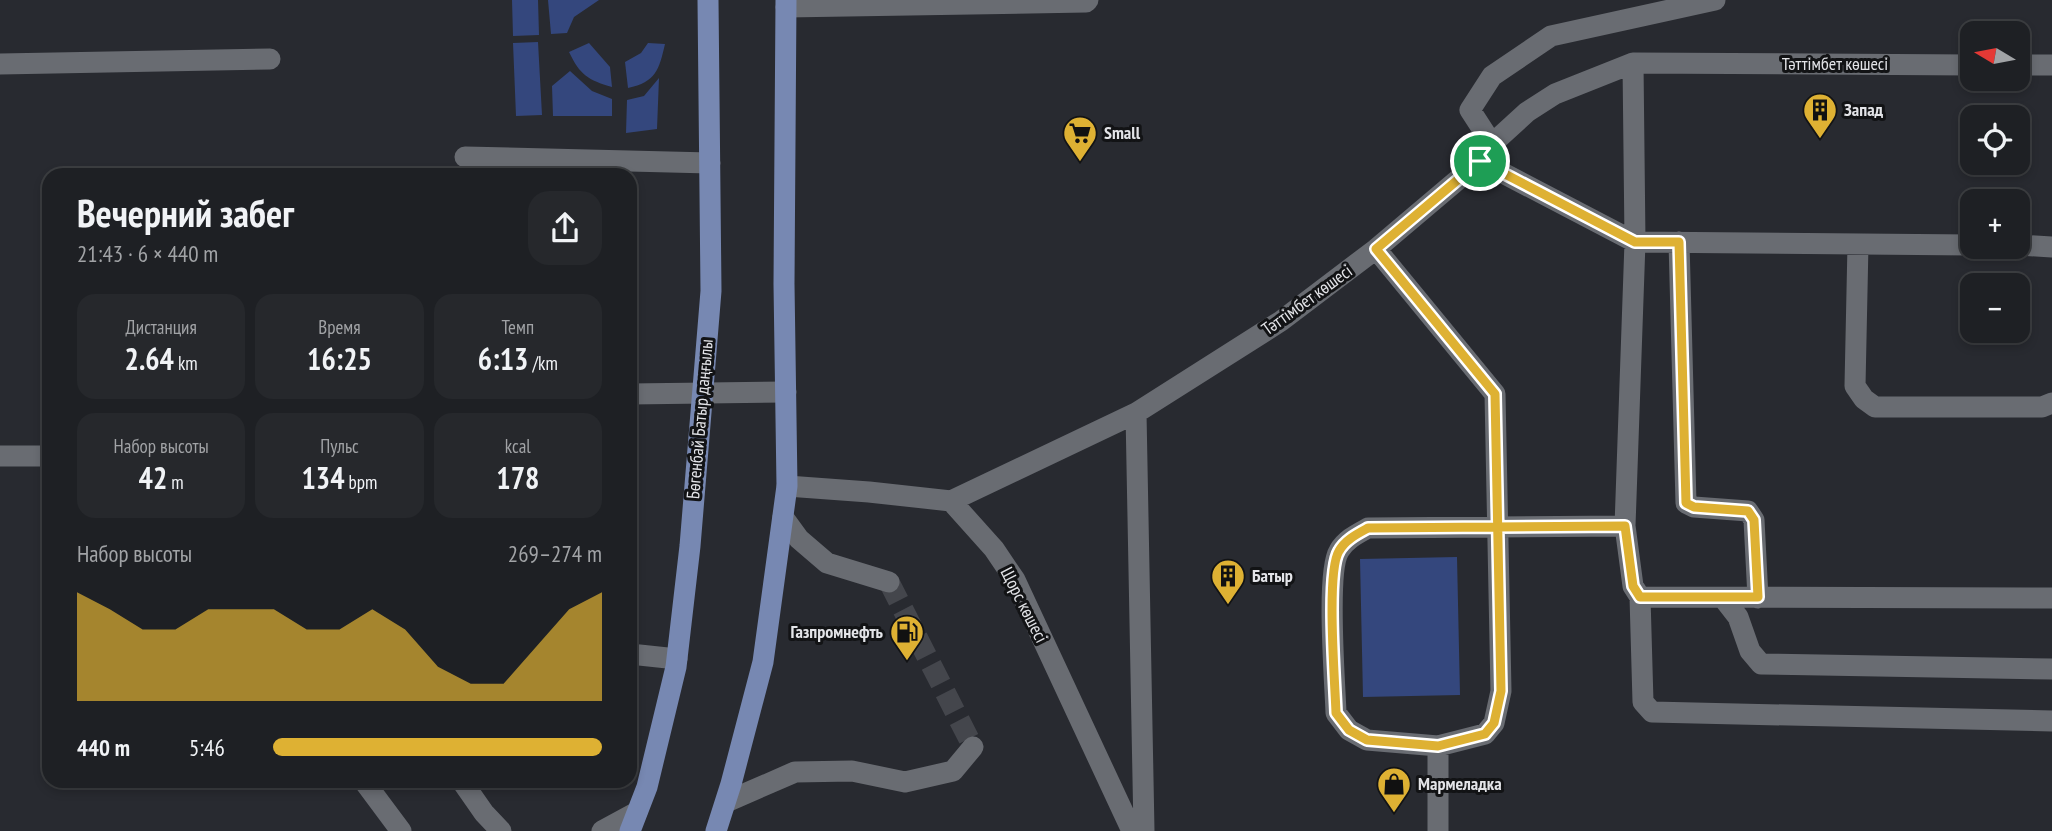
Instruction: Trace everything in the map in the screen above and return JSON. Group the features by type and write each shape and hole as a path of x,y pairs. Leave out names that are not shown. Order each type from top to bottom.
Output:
{"main road":[{"name":"Бөгенбай Батыр даңғылы","path":"634,822 647,787 677,659 691,546 711,291 708,0"},
{"path":"716,831 763,662 787,486 786,3"}],"street":[{"path":"786,3 1088,0"},
{"path":"1715,0 1551,36 1492,76 1470,110 1486,153 1635,242 1960,244"},
{"path":"0,64 270,59"},
{"path":"1633,63 1635,242 1625,526 1633,586 1640,597 1643,702 1652,712 2052,721"},
{"name":"Тәттімбет көшесі","path":"951,501 1136,413 1281,321 1376,249 1486,153 1527,112 1555,94 1633,63 1960,65"},
{"path":"2030,65 2052,65"},
{"path":"465,157 710,163"},
{"path":"1679,242 1686,503 1694,507 1748,511 1754,520 1758,597"},
{"path":"1857,244 1855,386 1864,399 1875,407 2042,407 2052,403"},
{"path":"2030,246 2052,247"},
{"path":"1376,249 1495,394 1499,527 1501,691 1494,723 1485,734 1438,746 1367,740 1349,730 1336,713 1332,580 1338,552 1351,537 1368,528 1499,527 1625,526"},
{"path":"637,394 786,393"},
{"path":"1136,413 1144,831"},
{"path":"0,456 42,456"},
{"path":"787,486 951,501"},
{"name":"Щорс көшесі","path":"951,501 993,549 1015,580 1132,831"},
{"path":"783,517 799,539 827,563 889,582"},
{"path":"1640,597 2052,598"},
{"path":"1724,599 1738,617 1750,651 1761,664 2052,669"},
{"path":"637,655 677,659"},
{"path":"1438,746 1438,831"},
{"path":"726,802 795,772 852,771 905,782 953,771 973,747"},
{"path":"369,788 401,831"},
{"path":"467,788 501,831"},
{"path":"602,831 634,822"}],"shaded area":[{"path":"512,0 538,0 539,35 513,36"},
{"path":"548,0 599,0 574,17 567,33 551,34"},
{"path":"538,42 542,115 516,116 513,43"},
{"path":"589,43 610,67 612,87 586,76 573,60 569,52"},
{"path":"648,43 665,44 658,68 645,82 628,88 625,62 641,53"},
{"path":"570,71 592,91 612,99 612,116 553,116 552,86"},
{"path":"659,78 657,129 626,133 627,100 644,96"},
{"path":"1457,557 1460,695 1363,697 1360,559"}],"tunnel":[{"path":"889,582 973,747"}],"place":[{"name":"Запад","path":"1820,140"},
{"name":"Small","path":"1080,163"},
{"name":"Батыр","path":"1228,606"},
{"name":"Газпромнефть","path":"907,662"},
{"name":"Мармеладка","path":"1394,814"}],"route":[{"path":"1480,161 1376,249 1495,394 1499,527 1501,691 1494,723 1485,734 1438,746 1367,740 1349,730 1336,713 1332,580 1338,552 1351,537 1368,528 1499,527 1625,526 1633,586 1640,597 1758,597 1754,520 1748,511 1694,507 1686,503 1679,242 1635,242 1480,161"}]}
